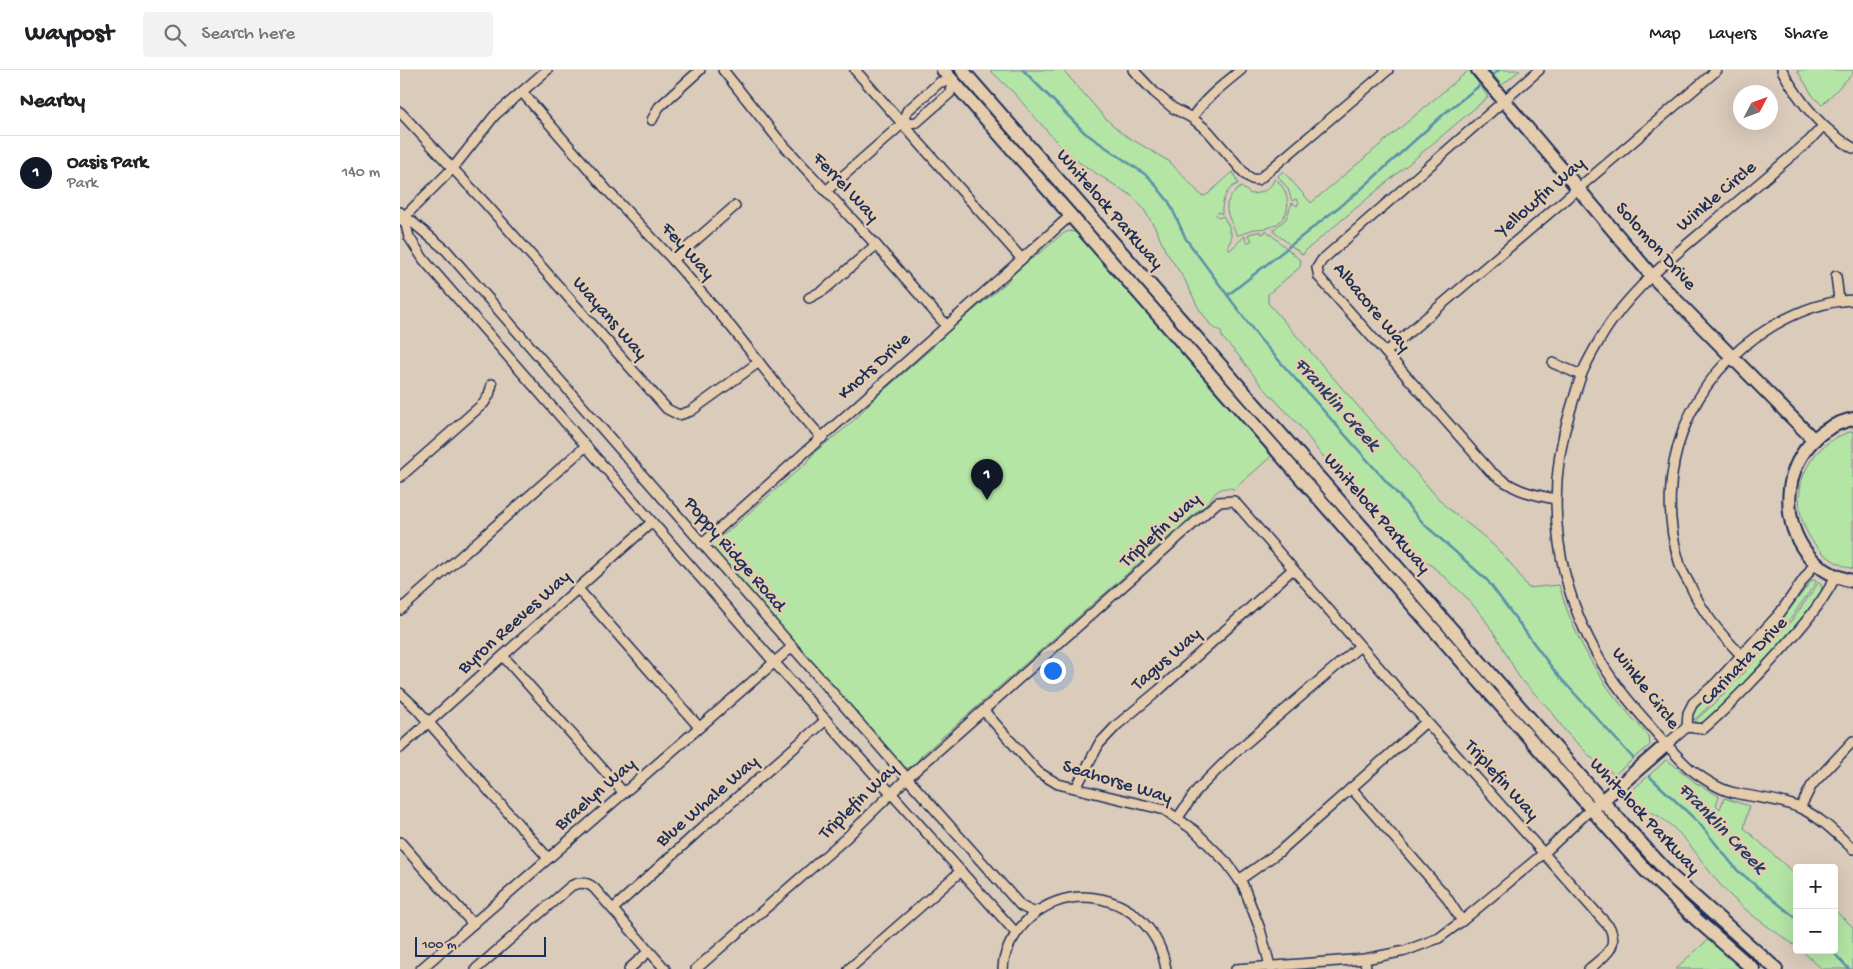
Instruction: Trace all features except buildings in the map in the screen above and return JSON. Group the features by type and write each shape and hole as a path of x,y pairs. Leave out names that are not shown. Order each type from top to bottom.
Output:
{"main road":[{"name":"Whitelock Parkway","path":"943,70 1645,870 1697,920 1753,969"},
{"name":"Solomon Drive","path":"1478,70 1651,275 1814,440"},
{"name":"Whitelock Parkway","path":"963,71 1602,801 1672,877 1776,969"},
{"path":"952,81 963,71"},
{"path":"1853,420 1830,428 1814,440 1802,454 1794,469 1789,485 1788,502 1790,521 1798,539 1815,563 1836,576 1853,581"},
{"path":"1592,809 1667,744"}],"street":[{"path":"547,70 495,115 453,168 401,217 408,237 424,260 774,662 1016,933"},
{"path":"652,120 659,107 700,70"},
{"name":"Ferrel Way","path":"723,70 778,139 876,245 946,325"},
{"path":"855,70 1021,258"},
{"path":"1133,70 1173,108 1192,118 1208,131 1246,175 1258,180 1388,70"},
{"path":"1192,118 1208,98 1241,70"},
{"name":"Albacore Way","path":"1540,70 1322,260 1317,268 1319,278 1490,471 1504,482 1523,492 1555,499"},
{"name":"Yellowfin Way","path":"1386,352 1717,70"},
{"path":"1782,70 1794,91 1823,126 1853,148"},
{"path":"826,191 902,124 907,111 940,82 952,81 950,93 931,110 917,122 902,124"},
{"name":"Fey Way","path":"522,92 606,189 673,260 822,438"},
{"name":"Wayans Way","path":"400,112 486,204 667,409 679,415 691,411 759,362"},
{"name":"Winkle Circle","path":"1823,126 1809,141 1651,275 1614,318 1582,375 1564,429 1555,499 1565,577 1576,609 1604,667 1623,694 1691,769 1732,793 1784,802 1800,808 1815,816 1853,849"},
{"path":"673,260 735,206"},
{"name":"Knots Drive","path":"702,544 1070,216"},
{"name":"Poppy Ridge Road","path":"401,217 414,222 446,250 1021,906 1033,912 1039,910"},
{"path":"809,298 824,290 876,245"},
{"path":"1836,276 1839,300"},
{"path":"1741,655 1720,634 1702,609 1680,566 1672,528 1670,482 1677,448 1694,406 1717,372 1731,356 1751,339 1790,316 1839,300 1853,300"},
{"path":"1553,364 1582,375"},
{"path":"400,477 484,403 489,395 492,384"},
{"path":"400,610 586,446"},
{"name":"Triplefin Way","path":"696,969 846,838 907,778 1218,502 1234,501 1426,722 1610,928 1614,937 1613,946 1590,969"},
{"name":"Byron Reeves Way","path":"400,748 652,522"},
{"name":"Carinata Drive","path":"1815,563 1780,613 1715,684 1694,703 1688,713 1686,728 1703,729 1724,712 1818,607 1836,576"},
{"name":"Tagus Way","path":"1076,788 1099,744 1117,725 1159,690 1293,569"},
{"path":"578,589 699,728"},
{"path":"1177,819 1197,790 1232,755 1360,646"},
{"name":"Braelyn Way","path":"421,969 792,647"},
{"path":"503,656 624,793"},
{"path":"400,693 429,723 548,858"},
{"name":"Seahorse Way","path":"984,711 1038,772 1058,784 1165,810 1195,831 1226,863 1243,885 1260,929 1271,968"},
{"name":"Blue Whale Way","path":"613,909 703,827 826,720"},
{"path":"1239,880 1279,852 1426,722"},
{"path":"1667,744 1686,728"},
{"path":"1800,808 1812,785 1853,741"},
{"path":"1351,788 1445,895 1462,922"},
{"path":"1236,969 1271,968 1365,959 1405,951 1439,938 1462,922 1544,853 1592,809"},
{"path":"400,842 472,924"},
{"path":"849,969 961,871"},
{"path":"476,969 571,886 584,883 594,888 665,969"},
{"path":"1003,969 1010,943 1022,924 1039,910 1062,900 1079,897 1096,898 1120,905 1134,914 1152,932 1160,947 1166,969"},
{"path":"629,969 649,951"},
{"path":"1365,959 1366,969"}],"green space":[{"path":"990,70 1063,70 1106,119 1123,134 1170,162 1201,195 1208,194 1233,172 1238,184 1228,191 1223,204 1222,214 1219,212 1216,215 1219,218 1223,216 1230,228 1231,240 1227,247 1230,250 1245,236 1246,242 1250,242 1252,239 1248,236 1249,234 1261,231 1261,234 1267,231 1301,261 1300,267 1268,294 1268,303 1444,505 1498,550 1512,565 1528,588 1559,585 1575,629 1596,670 1614,696 1649,737 1650,745 1614,775 1606,767 1601,770 1594,760 1566,732 1552,712 1519,677 1498,639 1481,614 1445,577 1372,513 1347,478 1320,453 1300,426 1261,385 1222,337 1221,331 1212,327 1198,307 1185,280 1165,250 1156,229 1143,208 1132,196 1080,163 1062,148 1014,93"},
{"path":"1469,70 1488,97 1305,251 1303,255 1274,232 1274,229 1286,219 1292,203 1297,206 1299,202 1296,199 1292,201 1288,189 1278,176 1283,171 1311,203"},
{"path":"1489,70 1520,70 1502,85"},
{"path":"1797,70 1853,70 1853,73 1822,105 1813,96"},
{"path":"1275,178 1287,197 1287,211 1284,217 1271,227 1237,235 1228,215 1227,204 1229,199 1241,187 1251,194 1263,192 1271,185"},
{"path":"1069,231 1079,233 1274,454 1234,489 1221,489 1212,496 1207,503 921,756 914,766 902,767 711,548 716,539 726,533 806,463 815,452 849,425 875,398 932,348 938,340 1006,283 1025,263"},
{"path":"1853,431 1853,569 1830,558 1813,542 1803,522 1799,500 1803,478 1813,458 1829,442"},
{"path":"1812,580 1817,581 1791,618 1721,695 1694,720 1692,716 1695,710 1786,614"},
{"path":"1819,582 1822,591 1786,637 1711,717 1702,723 1695,721 1716,702 1793,619"},
{"path":"1666,760 1671,763 1696,783 1719,796 1716,805 1720,809 1724,798 1749,806 1744,828 1793,872 1793,944 1740,905 1723,888 1678,831 1653,813 1634,805 1637,801 1629,793"},
{"path":"1838,914 1853,927 1853,969 1822,969 1805,954 1838,954"},
{"path":"1709,939 1741,969 1675,969"}],"waterway":[{"name":"Franklin Creek","path":"1023,70 1085,133 1149,177 1169,202 1186,239 1259,338 1425,525 1487,580 1556,673 1633,758"},
{"path":"1493,75 1499,70"},
{"path":"1228,295 1359,191 1446,112 1479,86"},
{"name":"Franklin Creek","path":"1649,776 1699,823 1737,870 1793,916"},
{"name":"Franklin Creek","path":"1835,954 1849,969"}],"place":[{"name":"Oasis Park","path":"987,500"}]}
